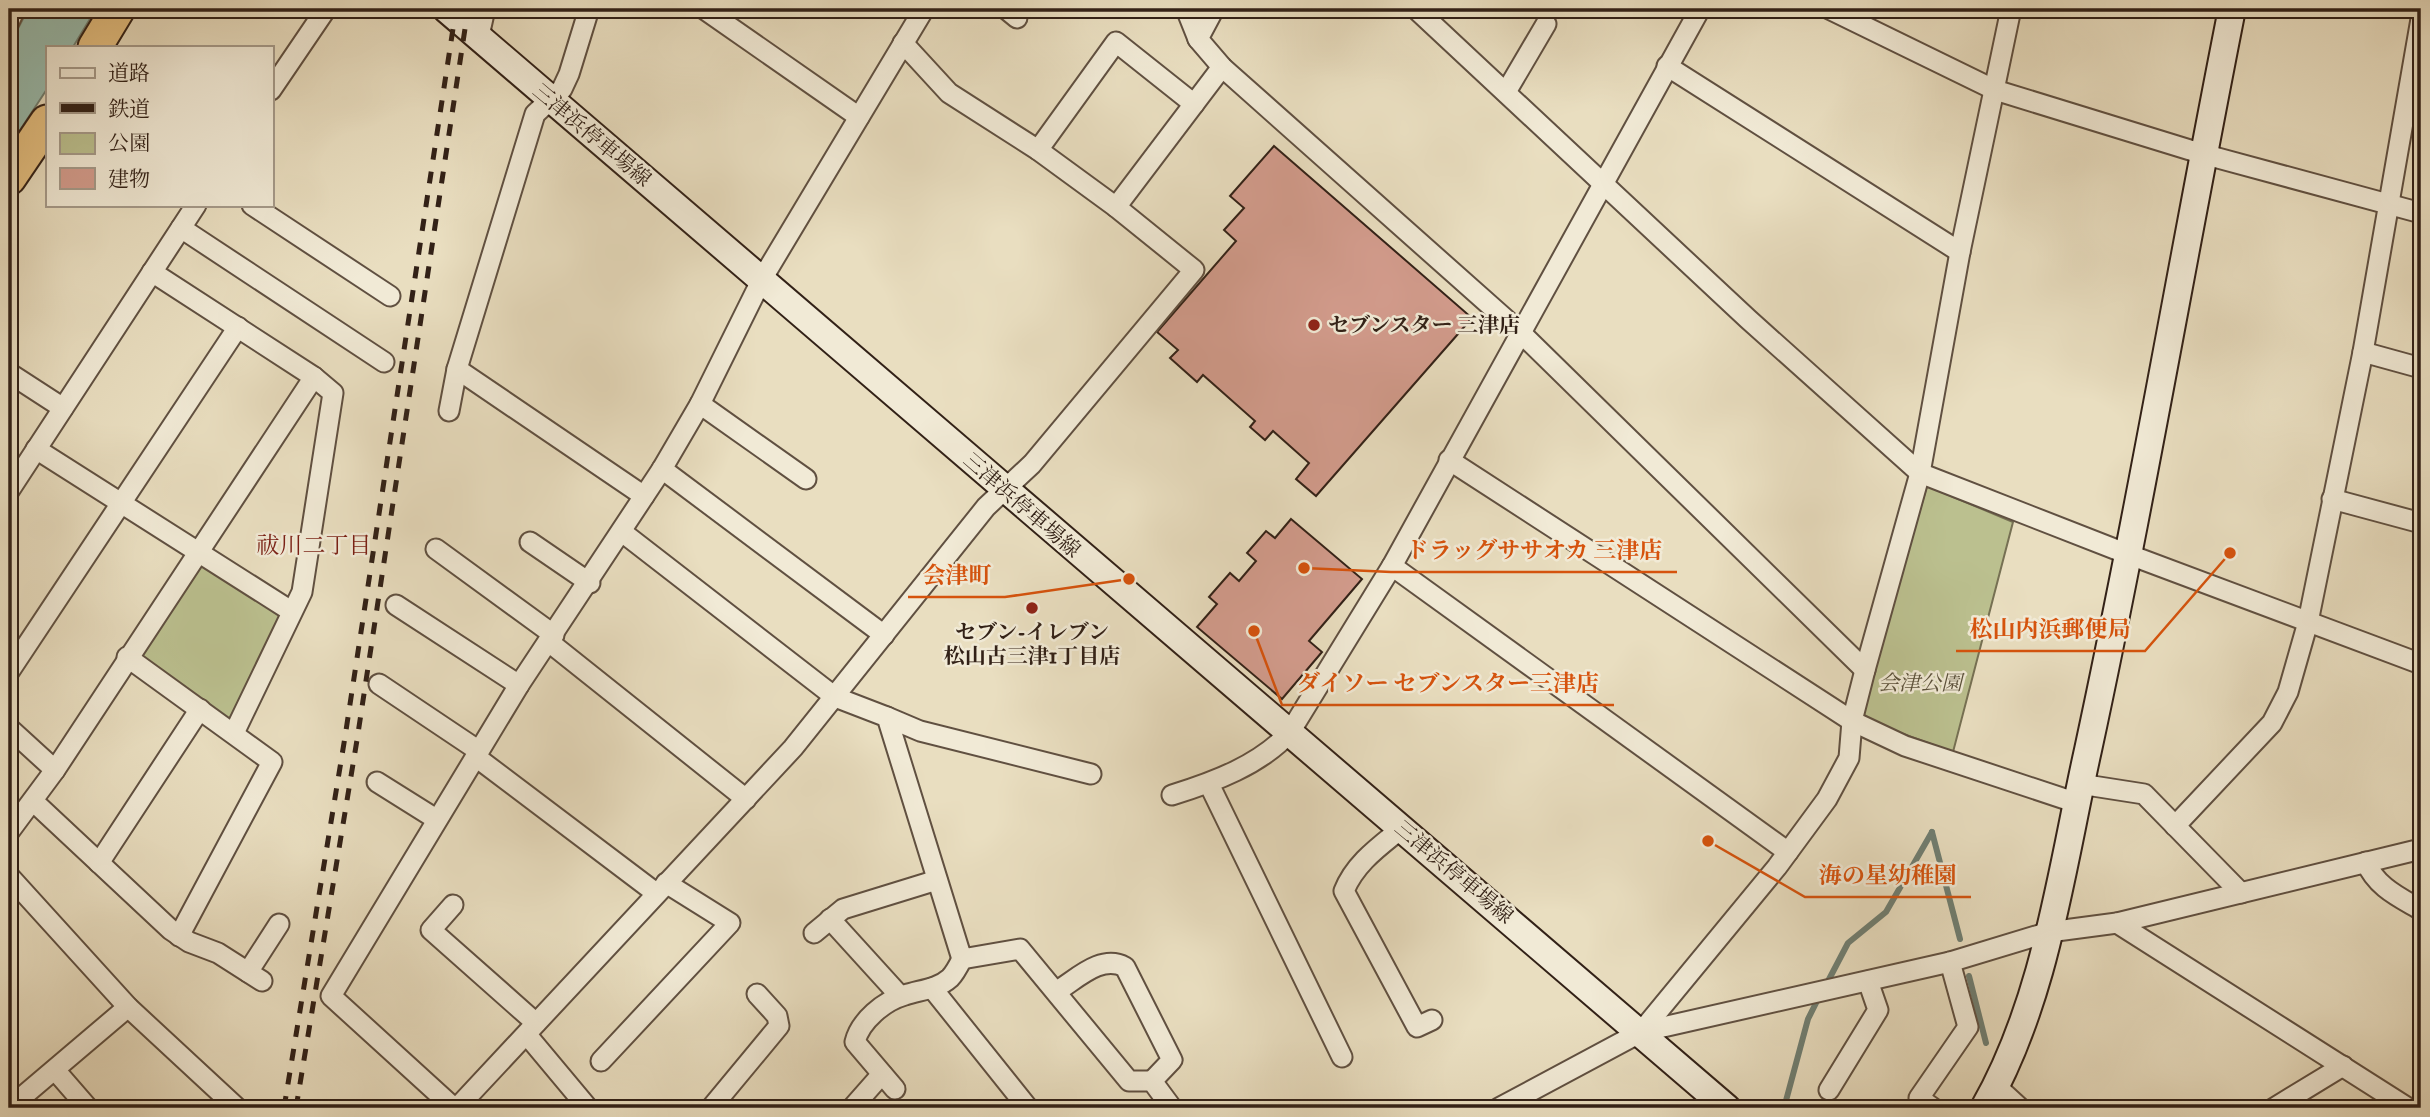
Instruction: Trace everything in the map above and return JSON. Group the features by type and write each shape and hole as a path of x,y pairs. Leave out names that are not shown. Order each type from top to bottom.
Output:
{"highway":[{"path":"96,46 118,9"},
{"path":"9,178 46,123"}],"main road":[{"name":"三津浜停車場線","path":"446,9 1727,1108"},
{"path":"1990,1097 2029,1006 2049,932 2130,555 2232,9"}],"street":[{"path":"9,22 15,9"},
{"path":"273,87 326,9"},
{"path":"479,36 485,9"},
{"path":"449,411 457,369 535,114 562,89 589,9"},
{"path":"704,9 859,117"},
{"path":"903,43 949,93 1038,150 1116,207 1194,270 1032,464 986,507 835,697 746,799 455,1108 331,996 519,685 590,583 662,469 700,404 762,279 903,43 924,9"},
{"path":"1186,9 1198,38 1222,67 1520,332 1865,670"},
{"path":"1198,38 1214,9"},
{"path":"1416,9 1748,319 1920,472 2130,555 2421,664"},
{"path":"1172,795 1209,784 1276,748 1290,732 1392,566 1520,332 1606,184 1700,9"},
{"path":"1829,9 1995,90 2203,154 2421,213"},
{"path":"1641,1032 1787,852 1827,799 1849,758 1852,721 1920,472 1960,252 2011,9"},
{"path":"2175,826 2282,708 2308,622 2363,352 2421,19"},
{"path":"1506,92 1546,24"},
{"path":"1038,150 1116,42 1194,104"},
{"path":"1667,66 1960,252"},
{"path":"1116,207 1222,67"},
{"path":"9,491 195,206"},
{"path":"254,206 390,296"},
{"path":"180,228 384,362"},
{"path":"152,272 314,377 333,393 302,592 234,733"},
{"path":"9,672 238,327"},
{"path":"2363,352 2421,368"},
{"path":"457,369 644,496"},
{"path":"9,373 63,408"},
{"path":"9,832 55,770 314,377"},
{"path":"700,404 806,479"},
{"path":"36,449 291,611"},
{"path":"1449,460 1852,721 1905,746 2078,794 2144,793 2241,893"},
{"path":"662,469 884,635"},
{"path":"2332,499 2421,523"},
{"path":"622,532 835,697 919,731 1091,774"},
{"path":"530,542 590,583"},
{"path":"436,549 552,638 746,799"},
{"path":"1392,566 1787,852"},
{"path":"396,605 519,685"},
{"path":"127,657 272,762 179,936"},
{"path":"379,684 661,888 730,923 601,1061"},
{"path":"99,863 200,709"},
{"path":"887,717 962,959"},
{"path":"9,728 55,770"},
{"path":"377,782 436,819"},
{"path":"1209,784 1342,1057"},
{"path":"33,801 179,936 218,953 255,976 279,924"},
{"path":"1402,828 1366,857 1349,877 1344,891 1417,1027 1432,1020"},
{"path":"1499,1108 1641,1032 1950,962 2049,932 2118,923 2421,849"},
{"path":"2366,863 2372,877 2379,884 2421,911"},
{"path":"9,876 128,1007 237,1108"},
{"path":"814,933 842,909 937,880"},
{"path":"453,905 430,930 531,1029 588,1108"},
{"path":"830,919 900,996"},
{"path":"2118,923 2408,1108"},
{"path":"852,1108 888,1082 855,1042 858,1030 867,1018 900,996 932,988 951,977 962,959 1020,949 1129,1081 1152,1082 1172,1108"},
{"path":"1056,991 1101,964 1111,961 1125,967 1172,1060 1152,1082"},
{"path":"1933,1108 1919,1098 1968,1027 1950,962"},
{"path":"1829,1090 1878,1010 1868,981"},
{"path":"932,988 1028,1108"},
{"path":"711,1108 779,1026 777,1016 757,994"},
{"path":"9,1108 128,1007"},
{"path":"2274,1108 2343,1066"},
{"path":"55,1070 88,1108"},
{"path":"1990,1097 2020,1108"}],"green space":[{"name":"会津公園","path":"1927,486 2013,522 1953,752 1859,718"},
{"path":"200,558 284,612 231,724 135,654"}],"shaded area":[{"path":"28,9 96,9 74,46 46,46 46,91 9,147 9,46"}],"building":[{"name":"セブンスター 三津店","path":"1274,146 1472,318 1316,496 1296,479 1309,463 1273,431 1265,440 1250,427 1255,421 1203,375 1197,382 1170,358 1178,350 1157,332 1236,241 1224,230 1244,208 1230,196"},
{"path":"1291,519 1362,579 1309,641 1322,652 1282,699 1197,627 1217,604 1209,597 1230,573 1239,581 1256,561 1247,553 1266,531 1275,538"}],"waterway":[{"path":"1932,832 1960,939"},
{"path":"1826,985 1848,943 1886,912 1932,832"},
{"path":"1969,976 1986,1043"},
{"path":"1784,1108 1808,1019 1819,997"}],"railway":[{"path":"284,1108 345,737 456,9"},
{"path":"296,1108 357,740 468,9"}],"place":[{"name":"セブンスター 三津店","path":"1314,325"},
{"name":"松山内浜郵便局","path":"2230,553"},
{"name":"ドラッグササオカ 三津店","path":"1304,568"},
{"name":"会津町","path":"1129,579"},
{"name":"セブン-イレブン 松山古三津1丁目店","path":"1032,608"},
{"name":"ダイソー セブンスター三津店","path":"1254,631"},
{"name":"海の星幼稚園","path":"1708,841"}],"district":[{"name":"祓川二丁目","path":"314,545"}]}
